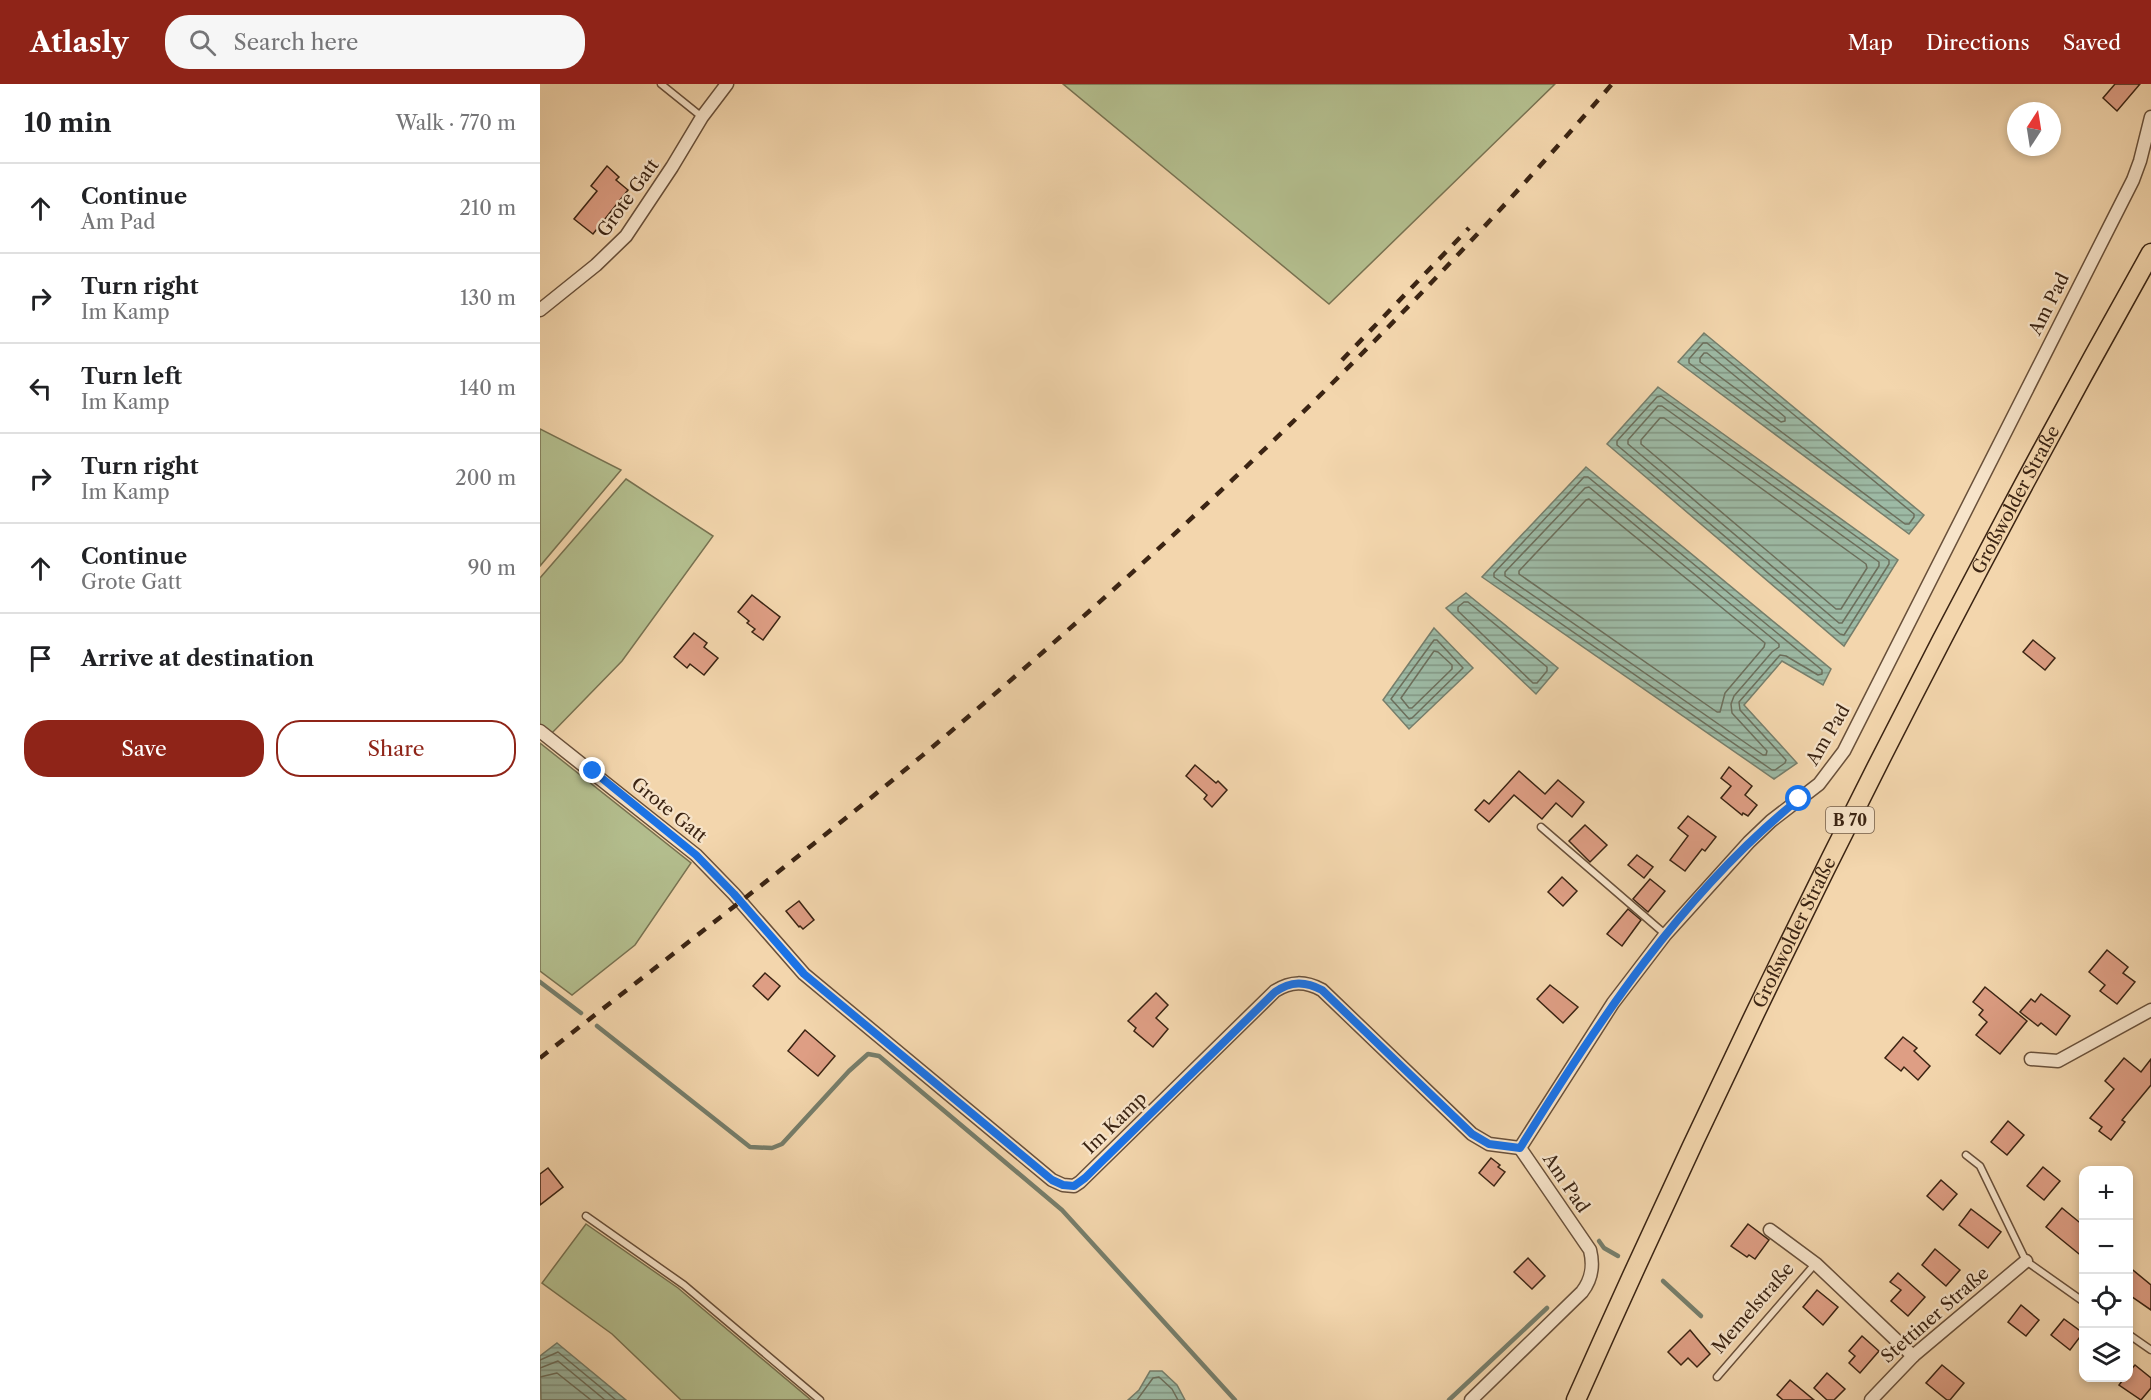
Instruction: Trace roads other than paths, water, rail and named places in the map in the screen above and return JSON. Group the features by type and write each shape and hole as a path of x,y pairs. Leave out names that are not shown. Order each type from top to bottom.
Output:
{"main road":[{"name":"Großwolder Straße","path":"1576,1400 1698,1133 1870,778 2079,381 2151,253"}],"street":[{"name":"Grote Gatt","path":"540,310 596,265 626,236 702,117 727,84"},
{"name":"Am Pad","path":"1471,1400 1582,1292 1591,1274 1593,1261 1590,1250 1520,1148 1613,1003 1665,935 1749,842 1771,821 1819,784 1847,744 2133,180 2151,117"},
{"name":"Grote Gatt","path":"540,731 696,855 740,901"},
{"name":"Im Kamp","path":"740,901 804,974 979,1117 1031,1163 1052,1180 1063,1185 1074,1186 1080,1182 1275,992 1293,983 1304,983 1322,990 1472,1134 1489,1144 1520,1148"},
{"path":"2031,1059 2058,1061 2151,1010"},
{"name":"Memelstraße","path":"1770,1230 1816,1264 1912,1356"},
{"name":"Stettiner Straße","path":"1871,1400 1912,1356 2026,1261"}],"lane":[{"path":"660,84 702,117"},
{"path":"1541,827 1665,935"},
{"path":"1966,1155 1980,1166 2026,1261 2079,1298"},
{"path":"586,1216 684,1285 820,1400"},
{"name":"Memelstraße","path":"1717,1377 1816,1264"},
{"path":"2133,1337 2151,1350"}],"water":[{"path":"1704,333 1924,515 1909,534 1678,362"},
{"path":"1658,387 1898,560 1844,646 1607,444"},
{"path":"1586,467 1831,669 1823,685 1782,661 1744,705 1797,763 1774,779 1482,577"},
{"path":"1466,593 1558,668 1536,694 1446,608"},
{"path":"1434,628 1473,668 1409,729 1383,700"},
{"path":"557,1343 626,1400 541,1400 540,1356"},
{"path":"1150,1371 1162,1371 1177,1385 1185,1400 1128,1400 1139,1390"}],"waterway":[{"path":"540,982 581,1013"},
{"path":"597,1026 750,1147 772,1148 782,1144 849,1071 868,1054 879,1056 1062,1210 1235,1400"},
{"path":"1599,1241 1604,1248 1618,1256"},
{"path":"1663,1281 1701,1316"},
{"path":"1449,1400 1547,1308"}],"railway":[{"path":"540,1058 876,794 1105,597 1194,516 1367,349 1451,262 1612,84"},
{"path":"1342,360 1469,228"}]}
